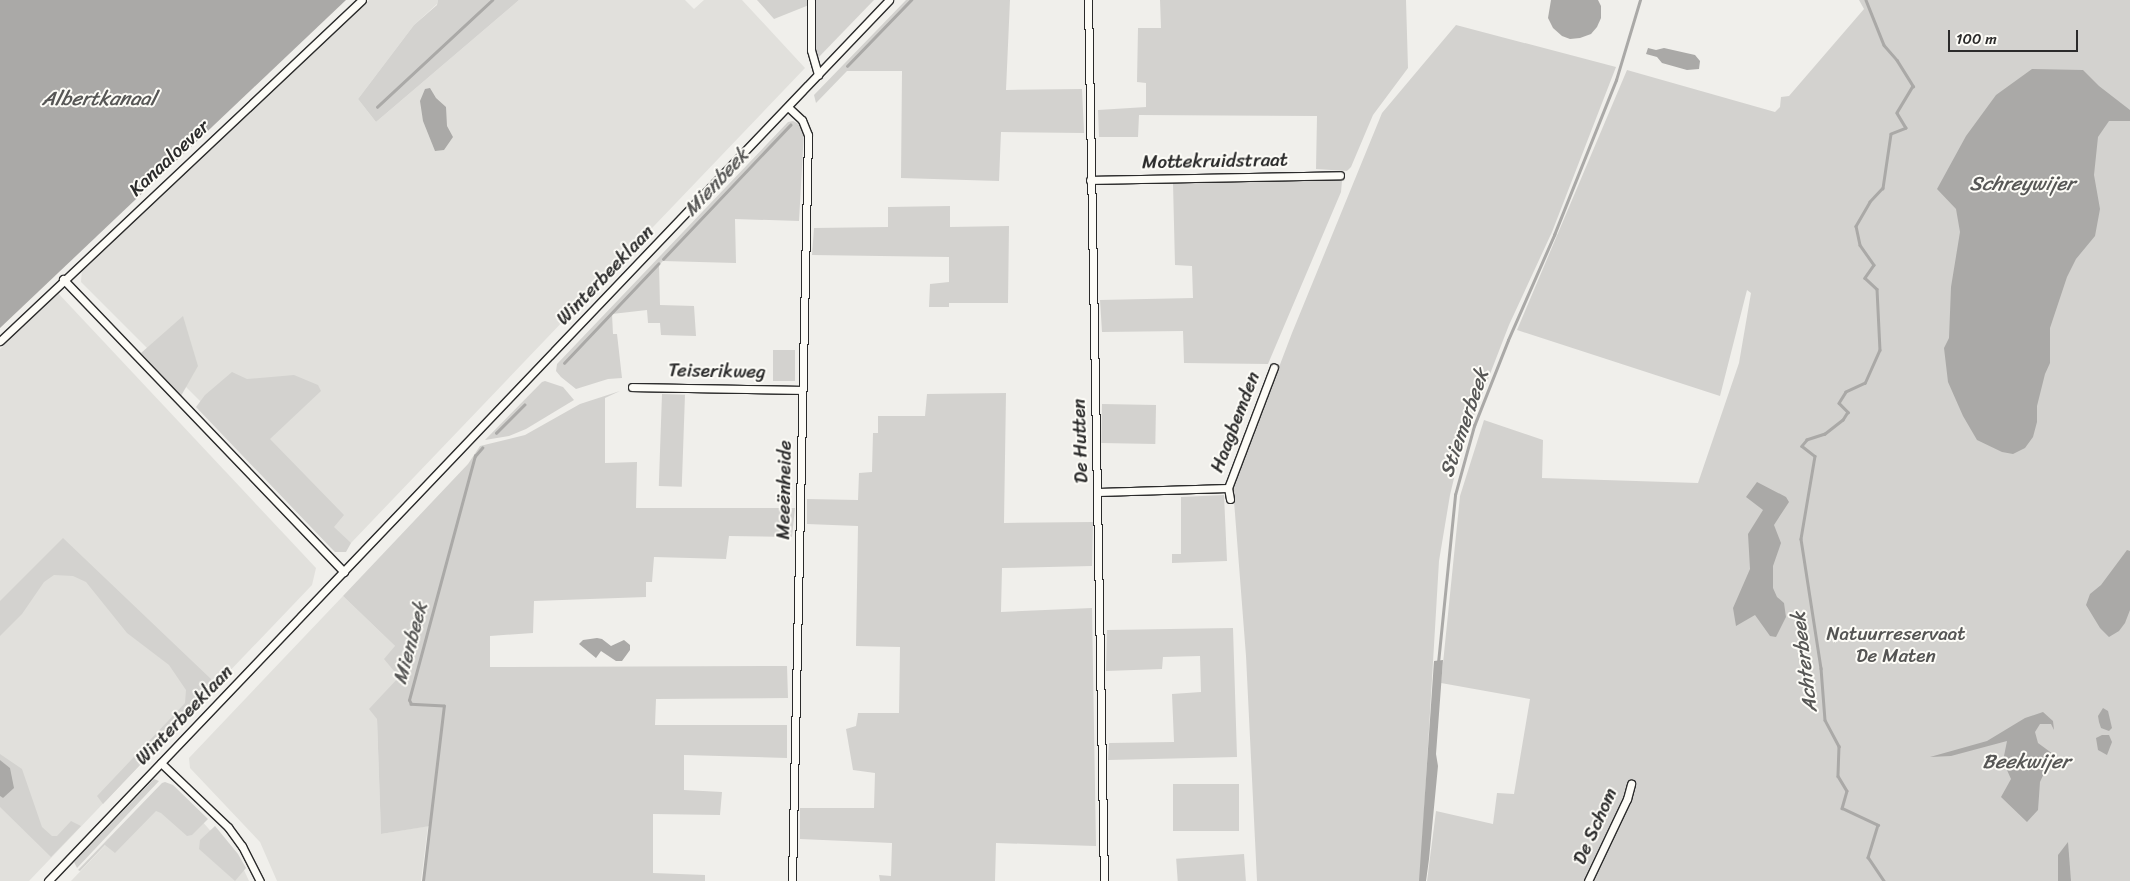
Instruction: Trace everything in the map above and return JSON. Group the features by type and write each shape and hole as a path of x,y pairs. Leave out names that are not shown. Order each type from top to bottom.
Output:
{"street":[{"name":"Kanaaloever","path":"0,341 63,279 362,0"},
{"path":"812,0 811,50 818,75"},
{"name":"Winterbeeklaan","path":"48,881 889,0"},
{"name":"De Hutten","path":"1088,0 1104,881"},
{"name":"Meeënheide","path":"788,107 802,120 808,135 792,881"},
{"name":"Mottekruidstraat","path":"1090,180 1340,174"},
{"path":"63,279 344,572"},
{"name":"Haagbemden","path":"1230,499 1228,488 1274,367"},
{"name":"Teiserikweg","path":"632,387 802,390"},
{"name":"Haagbemden","path":"1098,492 1228,488"},
{"path":"161,763 228,827 242,846 260,881"},
{"name":"De Schom","path":"1588,881 1627,799 1631,784"}],"shaded area":[{"path":"369,0 438,0 437,4 414,25 358,99 376,122 519,0 685,0 694,9 704,0 742,0 805,68 351,543 339,540 81,282 82,268"},
{"path":"58,293 316,568 312,585 29,881 0,881 0,349"},
{"path":"343,596 395,646 399,677 377,719 381,834 428,826 421,881 277,881 260,842 190,768 189,758"},
{"path":"163,785 187,804 243,868 249,881 71,881"}],"green space":[{"path":"438,0 519,0 376,122 358,99 414,25 437,5"},
{"path":"757,0 809,0 809,5 774,19"},
{"path":"816,0 874,0 816,60"},
{"path":"906,0 1010,0 1006,90 1082,89 1084,133 1001,132 999,181 901,178 902,71 847,71 816,103 814,95"},
{"path":"1160,0 1406,0 1408,68 1373,115 1351,167 1347,171 1316,169 1317,116 1139,115 1138,137 1099,137 1098,110 1146,107 1146,83 1137,82 1138,28 1161,28"},
{"name":"Natuurreservaat De Maten","path":"1859,0 2130,0 2130,881 1427,881 1436,811 1493,824 1497,793 1514,794 1530,699 1441,683 1460,496 1484,420 1543,440 1542,478 1698,483 1739,363 1751,293 1747,290 1720,396 1517,330 1627,70 1775,112 1780,107 1781,97 1789,96 1864,9"},
{"path":"1456,25 1616,67 1552,232 1509,325 1461,449 1450,495 1439,561 1420,881 1257,881 1246,656 1233,488 1292,333 1382,113"},
{"path":"793,121 801,125 804,131 799,221 735,219 736,263 663,261 659,265 660,305 694,306 696,336 661,335 660,323 648,323 647,310 612,314 613,334 617,334 622,378 608,379 576,389 561,377 556,371 557,364 788,122"},
{"path":"1338,179 1342,181 1341,192 1268,364 1184,363 1183,331 1102,332 1100,300 1193,298 1192,266 1175,265 1173,183"},
{"path":"950,206 950,227 1009,226 1008,303 949,303 949,307 929,307 930,284 949,282 949,257 812,255 814,228 888,227 888,207"},
{"path":"183,316 198,366 181,396 141,353"},
{"path":"773,350 795,350 795,381 773,381"},
{"path":"232,372 247,379 294,375 318,385 321,391 270,439 344,515 334,527 351,543 346,552 335,552 196,407 205,395"},
{"path":"545,381 563,387 574,400 526,429 509,436 485,440 542,382"},
{"path":"620,391 605,398 605,463 637,462 636,508 795,508 792,537 729,536 726,559 654,557 652,582 646,582 646,597 534,601 533,633 490,636 490,667 787,666 788,698 656,699 655,725 787,725 787,758 684,755 684,790 722,792 720,815 653,814 653,873 705,875 705,881 424,881 430,826 381,834 377,719 369,709 399,677 384,659 395,646 343,596 468,464 480,446 525,435 580,404"},
{"path":"1006,393 1004,523 1093,522 1092,566 1002,568 1001,612 1092,608 1096,846 996,843 995,881 880,881 879,875 891,876 892,843 800,839 800,808 874,808 875,773 853,770 846,729 856,726 858,713 899,713 900,647 856,646 858,526 807,524 807,499 858,500 859,473 872,472 873,433 878,433 878,416 925,416 927,394"},
{"path":"662,394 685,395 682,487 659,486"},
{"path":"1102,404 1156,405 1155,444 1101,443"},
{"path":"1224,495 1227,561 1172,563 1172,554 1181,554 1181,497"},
{"path":"63,538 212,680 214,687 103,804 97,796 185,703 186,690 169,665 127,633 86,582 73,576 54,575 44,582 22,614 0,636 0,601"},
{"path":"1233,628 1237,757 1108,760 1109,743 1174,742 1172,694 1201,692 1200,656 1163,657 1162,669 1106,671 1107,630"},
{"path":"0,754 22,769 42,827 52,836 57,836 71,821 81,826 51,857 0,807 0,796 3,798 10,768 0,760"},
{"path":"154,779 159,781 77,868 74,862"},
{"path":"165,782 173,785 208,819 192,835 187,836 161,813 156,811 115,853 105,845 80,871 78,870 162,783"},
{"path":"1173,784 1239,784 1239,831 1173,831"},
{"path":"215,826 238,854 246,868 235,881 199,849 200,840"},
{"path":"1244,854 1246,881 1178,881 1176,859"}],"water":[{"name":"Albertkanaal","path":"0,0 346,0 0,328"},
{"path":"1551,0 1598,0 1601,6 1601,18 1597,27 1591,34 1580,38 1570,39 1562,36 1553,28 1548,18"},
{"path":"1648,48 1656,50 1664,48 1695,55 1700,61 1699,69 1687,70 1662,63 1657,57 1646,54"},
{"name":"Schreywijer","path":"2032,69 2083,70 2099,86 2130,110 2130,121 2109,121 2098,137 2094,175 2100,209 2095,236 2076,259 2067,277 2050,328 2050,363 2045,374 2037,406 2037,422 2033,437 2025,448 2013,454 2002,452 1977,440 1963,416 1948,382 1944,348 1949,338 1951,287 1960,232 1956,209 1937,189 1966,136 1996,95"},
{"path":"430,88 436,98 446,107 447,126 453,137 444,150 435,151 423,121 420,101 425,89"},
{"path":"1757,482 1786,497 1789,502 1774,525 1781,543 1773,566 1773,588 1777,597 1784,603 1786,617 1776,637 1770,636 1755,615 1736,626 1733,608 1750,569 1748,534 1763,510 1746,497"},
{"path":"2127,550 2130,551 2130,610 2125,623 2119,631 2109,637 2100,628 2086,605 2090,594 2101,585"},
{"path":"602,639 611,646 624,640 630,645 630,650 622,661 616,661 601,651 596,658 579,644 583,640"},
{"path":"1443,660 1436,754 1438,766 1429,859 1426,881 1419,881 1434,661"},
{"path":"2103,708 2108,711 2112,728 2109,731 2101,728 2099,722 2098,716"},
{"name":"Beekwijer","path":"2043,712 2053,721 2054,730 2051,724 2040,724 2035,732 2038,743 2053,754 2040,782 2038,810 2027,822 2001,797 2011,779 2003,761 2007,741 1951,756 1930,757 1987,741 2025,718"},
{"path":"2102,735 2109,735 2112,742 2107,755 2098,750 2096,738"},
{"path":"0,760 10,768 14,788 3,798 0,796"},
{"path":"2068,842 2071,881 2058,881 2058,855"}],"waterway":[{"path":"377,107 492,0"},
{"name":"Mienbeek","path":"847,66 911,0"},
{"name":"Stiemerbeek","path":"1438,663 1455,495 1474,426 1616,80 1640,0"},
{"name":"Achterbeek","path":"1866,0 1884,45 1897,60 1913,86 1897,113 1906,128 1891,134 1883,188 1870,202 1856,226 1860,245 1874,265 1865,278 1877,289 1880,350 1865,383 1846,392 1839,403 1848,412 1843,420 1825,434 1807,440 1802,446 1815,456 1801,539 1821,668 1825,720 1839,746 1838,776 1847,791 1842,808 1878,825 1868,857 1884,881"},
{"name":"Mienbeek","path":"663,259 790,125"},
{"name":"Mienbeek","path":"564,363 658,264"},
{"name":"Mienbeek","path":"496,433 524,405"},
{"name":"Mienbeek","path":"423,881 444,706 411,704 409,700 475,456 482,448"}]}
